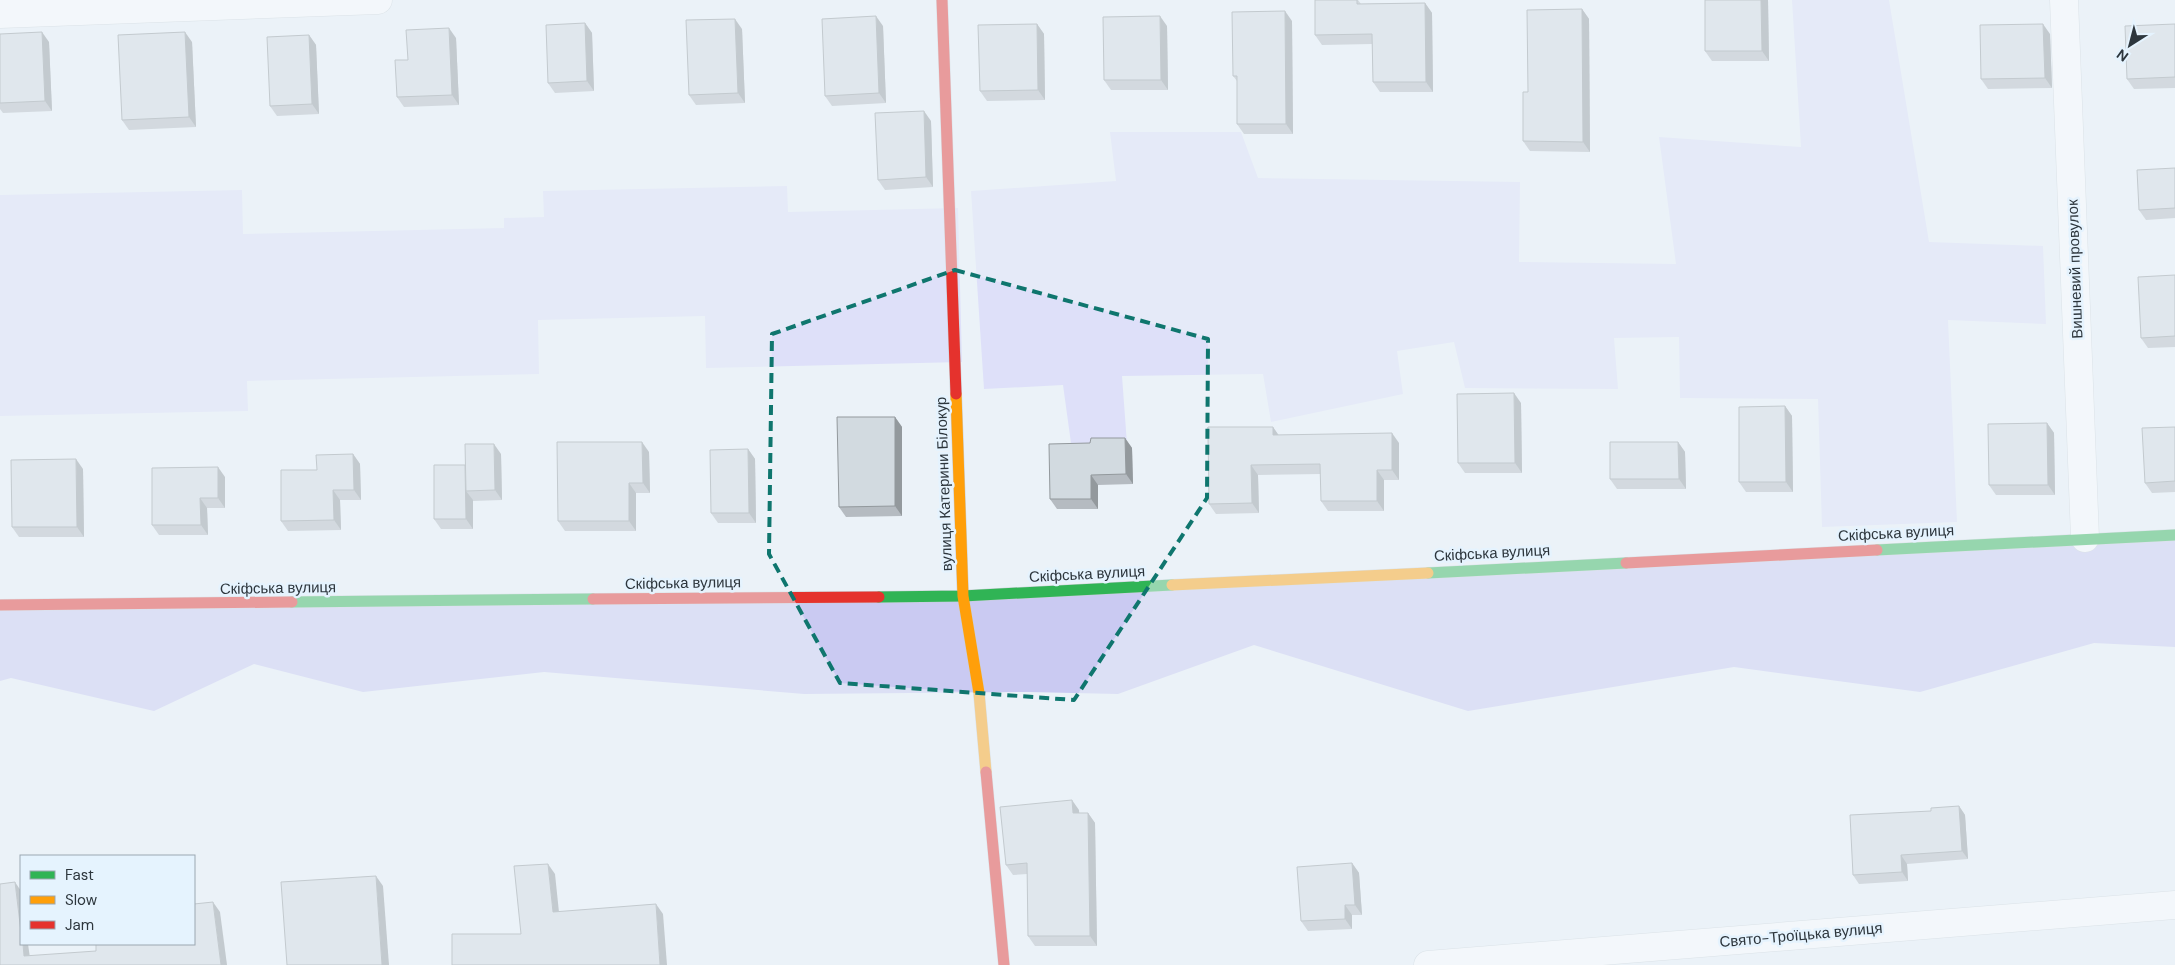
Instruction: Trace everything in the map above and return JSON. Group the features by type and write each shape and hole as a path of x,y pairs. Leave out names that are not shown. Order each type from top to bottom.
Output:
{"street":[{"path":"0,14 378,0"},
{"name":"вулиця Катерини Білокур","path":"942,0 963,596 980,693 1004,965"},
{"name":"Вишневий провулок","path":"2064,0 2085,538"},
{"name":"Скіфська вулиця","path":"0,605 963,596 2085,538 2175,535"},
{"name":"Свято-Троїцька вулиця","path":"1428,965 2175,905"}],"highlighted area":[{"path":"955,270 1208,339 1207,498 1074,700 840,683 769,554 772,334"}],"shaded area":[{"path":"1792,0 1889,0 1929,242 2043,246 2046,324 1948,320 1957,522 1822,527 1818,399 1680,398 1679,337 1614,338 1618,389 1465,388 1454,342 1397,351 1403,394 1271,422 1263,374 1122,376 1127,444 1071,443 1063,385 984,389 971,191 1116,181 1110,132 1241,132 1258,178 1520,182 1519,262 1676,264 1659,137 1801,147"},
{"path":"787,186 788,212 958,208 962,362 706,368 705,316 538,320 539,374 247,381 248,411 0,416 0,195 242,190 243,234 504,228 504,218 544,217 543,191"},
{"path":"2175,535 2175,647 2094,643 1920,692 1734,667 1468,711 1254,645 1118,694 1028,692 804,694 544,672 363,692 254,664 154,711 11,678 0,681 0,605 963,596"}],"building":[{"path":"1315,0 1357,0 1357,4 1425,3 1426,82 1373,82 1372,34 1315,35"},
{"path":"1705,0 1761,0 1762,51 1705,51"},
{"path":"1582,9 1583,142 1523,141 1523,92 1528,92 1527,10"},
{"path":"1285,11 1286,124 1237,124 1237,76 1233,76 1232,12"},
{"path":"876,16 879,93 825,96 822,19"},
{"path":"1160,16 1161,80 1104,80 1103,17"},
{"path":"735,19 738,93 689,95 686,20"},
{"path":"585,23 587,81 548,83 546,25"},
{"path":"1037,24 1038,90 980,91 978,25"},
{"path":"2043,24 2045,78 1981,79 1980,25"},
{"path":"2175,24 2175,77 2127,79 2125,26"},
{"path":"449,28 452,95 397,97 395,60 408,60 406,30"},
{"path":"42,32 45,101 0,103 0,34"},
{"path":"185,32 189,117 122,120 118,35"},
{"path":"309,35 312,104 270,106 267,37"},
{"path":"924,111 926,177 878,180 875,113"},
{"path":"2175,168 2175,208 2139,210 2137,170"},
{"path":"2175,275 2175,336 2141,338 2138,277"},
{"path":"1514,393 1515,463 1458,463 1457,394"},
{"path":"1785,406 1786,482 1739,482 1739,407"},
{"path":"837,417 895,417 895,506 839,507"},
{"path":"2047,423 2048,485 1989,485 1988,424"},
{"path":"1208,427 1273,427 1273,435 1392,433 1392,470 1377,470 1377,501 1321,501 1320,464 1251,465 1252,503 1209,504"},
{"path":"2175,427 2175,481 2145,483 2142,428"},
{"path":"1091,438 1125,438 1126,474 1091,475 1091,499 1050,499 1049,444 1090,443"},
{"path":"557,442 642,442 643,483 629,483 629,521 558,521"},
{"path":"1610,442 1678,442 1679,479 1610,479"},
{"path":"465,444 494,444 495,490 466,491"},
{"path":"748,449 749,513 711,513 710,450"},
{"path":"353,454 354,490 333,490 334,520 281,521 281,470 317,470 316,455"},
{"path":"76,459 77,527 12,527 11,460"},
{"path":"434,465 465,465 466,519 434,519"},
{"path":"218,467 218,498 200,498 201,525 152,525 152,468"},
{"path":"1072,800 1073,813 1088,813 1090,936 1028,936 1027,863 1006,865 1000,807"},
{"path":"1959,806 1962,851 1901,855 1902,872 1853,875 1850,815 1931,811 1931,808"},
{"path":"1352,863 1355,905 1345,905 1345,919 1301,921 1297,867"},
{"path":"548,864 553,912 656,904 660,965 452,965 452,934 521,934 514,866"},
{"path":"376,876 382,965 287,965 281,882"},
{"path":"15,882 20,924 20,945 23,945 24,956 96,951 96,945 195,945 195,904 213,902 221,965 0,965 0,884"}],"traffic: fast":[{"path":"1877,550 2175,535"},
{"path":"1428,573 1626,563"},
{"path":"879,597 963,596 1172,585"},
{"path":"292,602 593,599"}],"traffic: slow":[{"path":"956,394 963,596 979,693 986,772"},
{"path":"1172,585 1428,573"}],"traffic: jam":[{"path":"942,0 956,394"},
{"path":"1626,563 1877,550"},
{"path":"593,599 879,597"},
{"path":"0,605 292,602"},
{"path":"986,772 1004,965"}]}
